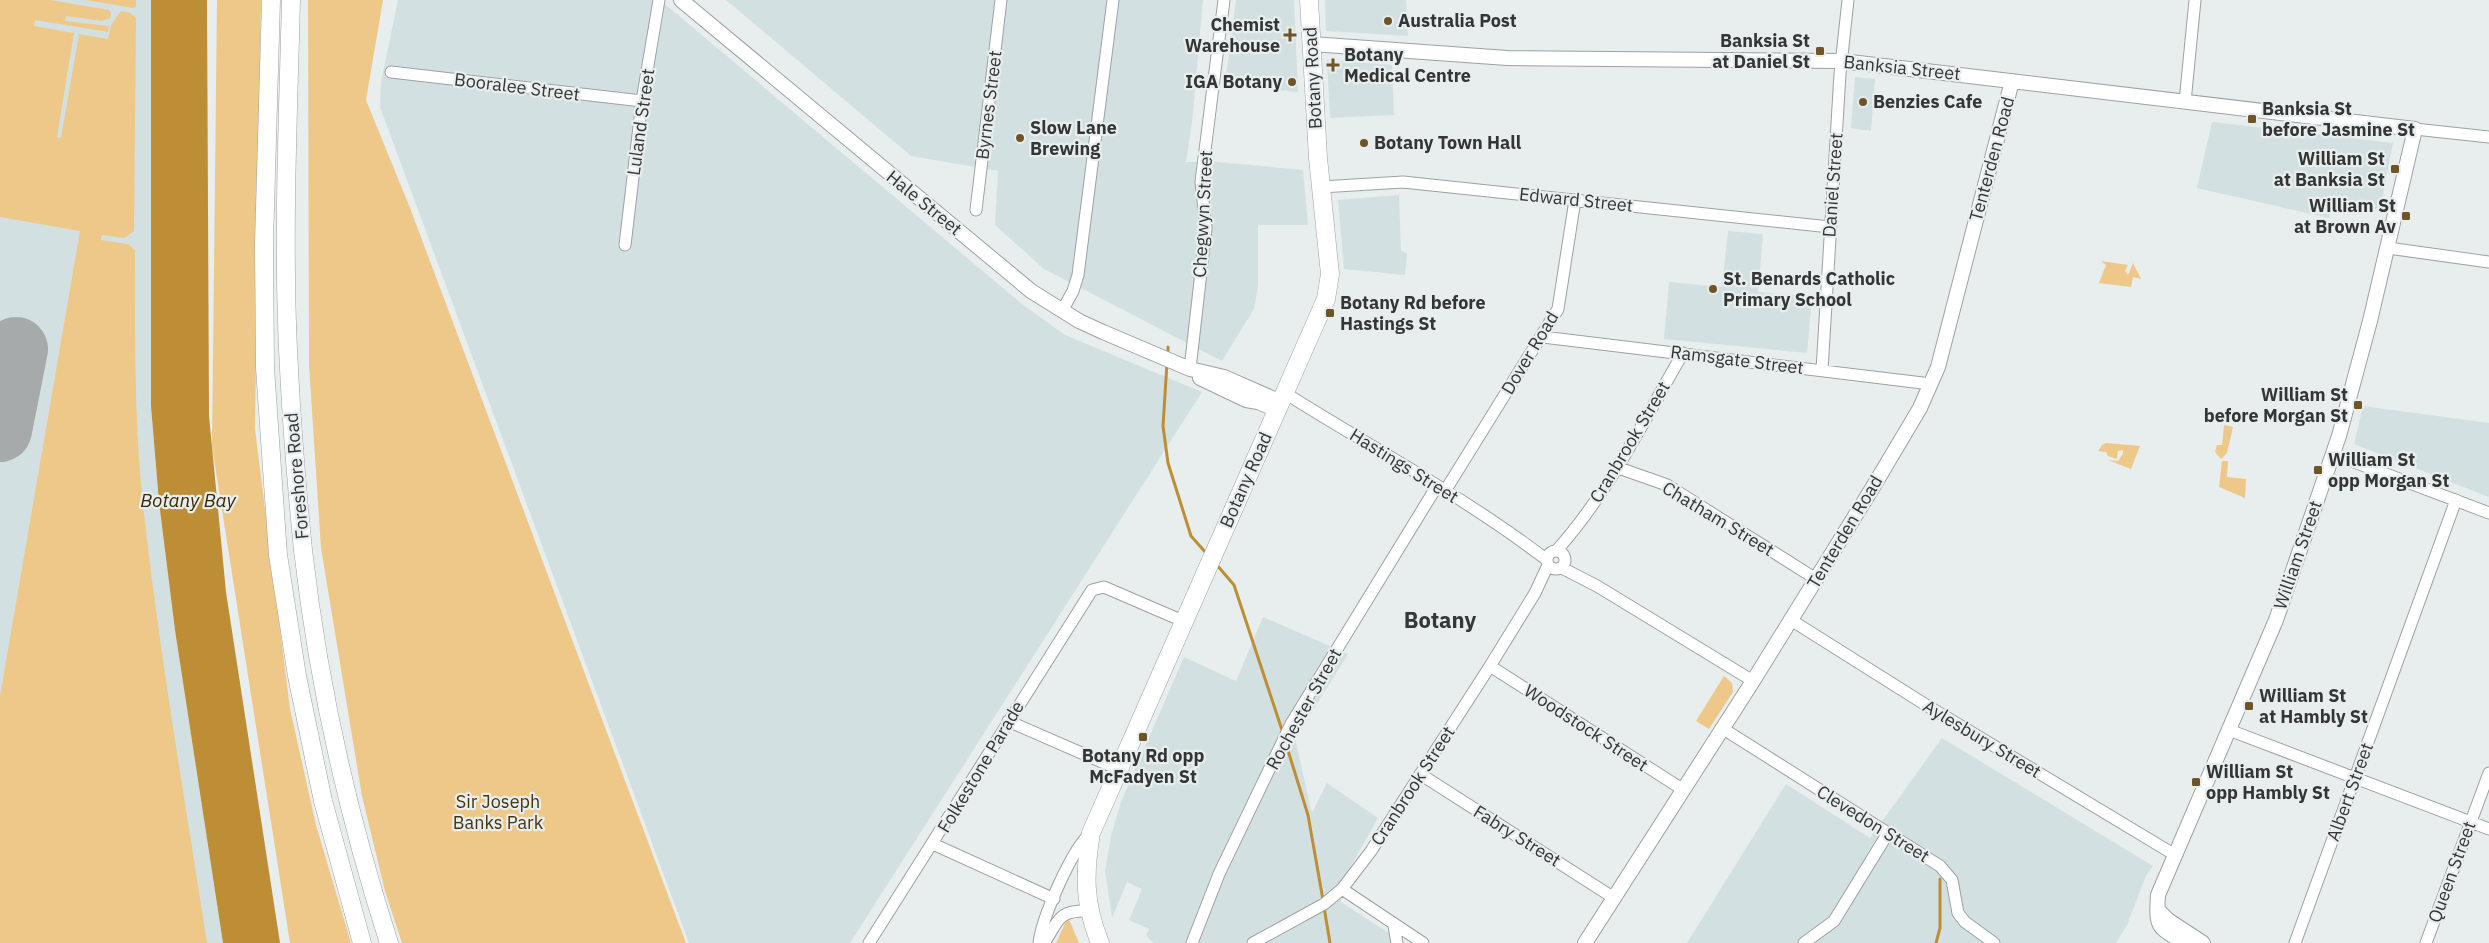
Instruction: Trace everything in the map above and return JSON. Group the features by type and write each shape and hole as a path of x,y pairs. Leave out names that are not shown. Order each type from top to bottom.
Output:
{"main road":[{"name":"Foreshore Road","path":"271,0 264,243 265,368 278,555 297,676 323,801 362,943"},
{"name":"Foreshore Road","path":"291,0 286,203 288,358 303,551 322,671 347,795 371,886 389,943"},
{"name":"Botany Road","path":"1100,943 1088,910 1086,868 1091,833 1183,621 1319,318 1327,293 1330,274 1321,188 1310,0"}],"street":[{"name":"Luland Street","path":"625,245 642,101 659,0"},
{"name":"Hale Street","path":"681,0 1031,291 1064,306 1103,332 1190,369 1224,377 1281,402"},
{"name":"Byrnes Street","path":"976,210 1001,0"},
{"path":"1064,306 1074,287 1113,0"},
{"name":"Chegwyn Street","path":"1190,369 1206,228 1201,182 1224,0"},
{"name":"Daniel Street","path":"1822,370 1830,226 1848,0"},
{"path":"2185,102 2195,0"},
{"name":"Banksia Street","path":"1312,44 1507,58 1842,61 2489,137"},
{"name":"Booralee Street","path":"391,72 642,101"},
{"name":"Tenterden Road","path":"1585,943 1753,681 1920,408 1938,367 2012,81"},
{"name":"William Street","path":"2158,910 2158,895 2276,620 2333,454 2370,321 2415,129"},
{"name":"Edward Street","path":"1321,188 1403,182 1830,226"},
{"name":"Dover Road","path":"1441,489 1543,337 1558,309 1575,200"},
{"path":"2388,248 2489,262"},
{"name":"Ramsgate Street","path":"1543,337 1931,384"},
{"name":"Cranbrook Street","path":"1253,943 1324,904 1342,889 1371,851 1616,467 1683,353"},
{"name":"Hastings Street","path":"1281,402 1441,489 1522,541 1557,560 1753,681"},
{"path":"2333,454 2489,513"},
{"name":"Chatham Street","path":"1616,467 1667,485 1816,579"},
{"name":"Rochester Street","path":"1192,943 1219,874 1291,724 1441,489"},
{"name":"Albert Street","path":"2295,943 2456,500"},
{"name":"Folkestone Parade","path":"869,943 1092,590 1104,586 1183,621"},
{"name":"Aylesbury Street","path":"1791,620 1926,705 2175,855"},
{"name":"Woodstock Street","path":"1490,666 1682,789"},
{"path":"1008,721 1118,769"},
{"name":"Clevedon Street","path":"1722,728 1940,866 1952,880 1958,913 1965,922 1994,943"},
{"path":"2229,730 2489,829"},
{"name":"Queen Street","path":"2426,943 2489,773"},
{"name":"Fabry Street","path":"1420,774 1614,898"},
{"path":"1039,943 1040,933 1054,899 1080,844 1091,833"},
{"path":"1804,943 1834,921 1888,833"},
{"path":"933,844 1054,899"},
{"path":"1342,889 1394,926 1424,943"},
{"path":"1044,943 1061,916 1076,910 1088,910"},
{"path":"2158,910 2168,920 2202,943"},
{"path":"2158,910 2156,922 2161,928 2184,943"},
{"path":"1394,926 1398,943"}],"shaded area":[{"path":"0,0 151,0 151,406 159,502 175,630 223,943 0,943"},
{"path":"398,0 660,0 1022,304 1065,335 1202,392 850,943 689,943 380,107 381,82"},
{"path":"726,0 1203,0 1192,123 1186,162 1217,162 1303,170 1308,225 1258,225 1258,285 1254,309 1222,361 1044,269 995,225 998,171 911,156"},
{"path":"1236,0 1294,0 1298,92 1225,85"},
{"path":"1325,0 1406,0 1408,36 1326,31"},
{"path":"1327,60 1392,65 1394,115 1330,118"},
{"name":"Benzies Cafe","path":"1855,77 1875,79 1871,131 1851,128"},
{"path":"2212,122 2393,143 2380,210 2332,202 2329,218 2197,188"},
{"path":"1399,195 1401,251 1407,253 1405,275 1344,269 1338,200"},
{"name":"St. Benards Catholic Primary School","path":"1728,231 1763,234 1758,292 1812,297 1807,353 1664,339 1669,282 1722,287"},
{"path":"2363,406 2489,423 2489,497 2354,444"},
{"path":"1263,617 1348,654 1295,739 1312,813 1327,783 1378,818 1339,887 1341,902 1404,943 1153,943 1146,935 1149,929 1129,920 1142,889 1127,882 1112,918 1105,871 1111,836 1121,802 1184,657 1236,681"},
{"path":"1942,738 2153,866 2146,876 2127,925 2116,943 1687,943 1786,784 1870,838"}],"green space":[{"path":"0,0 50,0 109,10 111,13 110,18 102,21 66,16 65,21 109,26 108,32 35,20 34,26 74,33 57,137 61,138 79,34 108,39 111,25 121,11 130,13 136,18 134,231 124,238 102,235 101,240 128,244 135,250 138,448 144,514 165,675 207,943 0,943 0,696 80,231 0,217"},
{"path":"86,0 136,0 136,7 133,8"},
{"path":"217,0 261,0 255,429 290,709 316,825 351,943 290,943 212,446"},
{"name":"Sir Joseph Banks Park","path":"308,0 383,0 366,100 410,208 686,943 402,943 385,891 362,796 321,548 309,365"},
{"path":"2101,261 2128,265 2125,271 2128,275 2133,263 2141,279 2133,277 2131,287 2099,283 2106,265"},
{"path":"2224,425 2233,427 2227,453 2221,459 2215,452 2217,445 2222,445"},
{"path":"2106,443 2140,446 2131,469 2108,460 2118,461 2123,454 2123,450 2118,451 2117,459 2108,456 2106,452 2098,451"},
{"path":"2222,461 2228,461 2227,477 2246,479 2245,498 2219,487"},
{"path":"1724,676 1732,683 1733,692 1709,729 1696,721"},
{"path":"1068,917 1079,943 1056,943"}],"water":[{"name":"Botany Bay","path":"151,0 207,0 209,416 226,592 280,943 223,943 175,630 159,502 151,406"}],"waterway":[{"path":"1168,347 1168,356"},
{"path":"1167,363 1163,426 1168,463 1191,536 1207,554"},
{"path":"1216,564 1234,585 1283,733"},
{"path":"1286,744 1308,815 1323,900"},
{"path":"1936,943 1940,928 1940,879"},
{"path":"1324,907 1330,943"}],"runway":[{"path":"0,430 16,349"}],"place":[{"name":"Australia Post","path":"1388,21"},
{"name":"Chemist Warehouse","path":"1290,35"},
{"name":"Banksia St at Daniel St","path":"1820,51"},
{"name":"Botany Medical Centre","path":"1333,65"},
{"name":"IGA Botany","path":"1292,82"},
{"name":"Benzies Cafe","path":"1863,102"},
{"name":"Banksia St before Jasmine St","path":"2252,119"},
{"name":"Slow Lane Brewing","path":"1020,138"},
{"name":"Botany Town Hall","path":"1364,143"},
{"name":"William St at Banksia St","path":"2395,169"},
{"name":"William St at Brown Av","path":"2406,216"},
{"name":"St. Benards Catholic Primary School","path":"1713,289"},
{"name":"Botany Rd before Hastings St","path":"1330,313"},
{"name":"William St before Morgan St","path":"2358,405"},
{"name":"William St opp Morgan St","path":"2318,470"},
{"name":"William St at Hambly St","path":"2249,706"},
{"name":"Botany Rd opp McFadyen St","path":"1143,737"},
{"name":"William St opp Hambly St","path":"2196,782"}],"district":[{"name":"Botany","path":"1440,620"}]}
